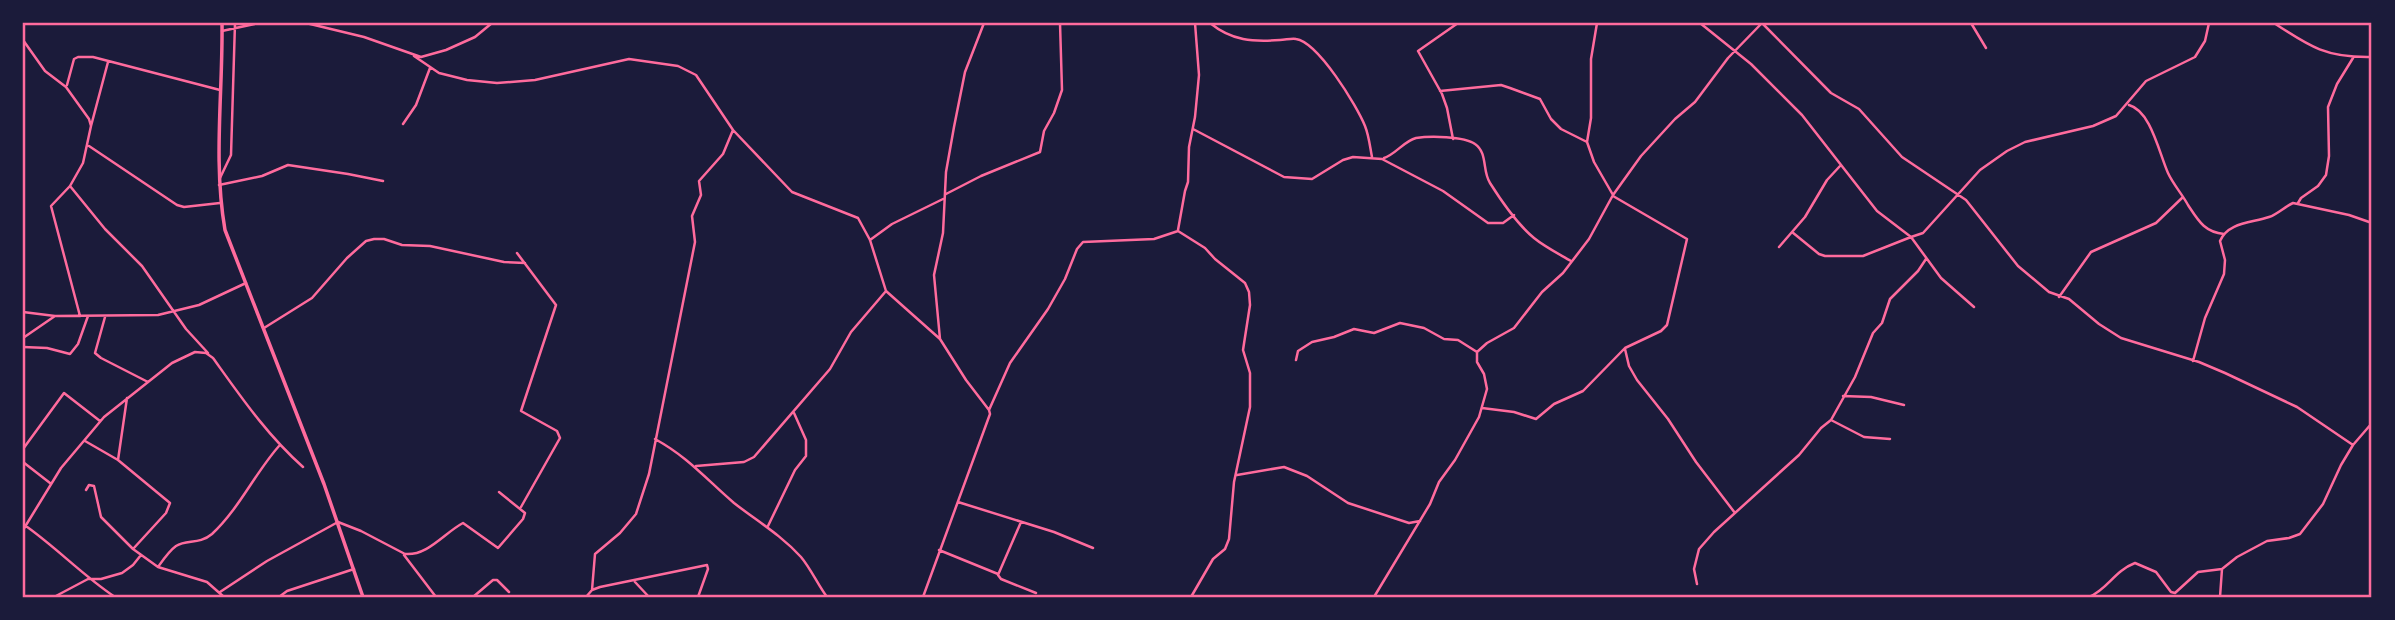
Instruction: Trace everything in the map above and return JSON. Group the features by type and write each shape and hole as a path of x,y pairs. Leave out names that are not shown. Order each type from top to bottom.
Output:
{"main road":[{"path":"222,23 219,183 225,230 338,522 363,597"}],"street":[{"path":"219,183 231,155 235,23"},
{"path":"222,32 259,23"},
{"path":"306,23 364,37 414,56 430,68 455,78 497,83 535,80 629,59 678,66 696,75 733,130 792,192 855,217 870,240 886,291 940,339 989,410"},
{"path":"414,56 429,56 446,50 475,37 492,23"},
{"path":"940,339 934,275 943,233 948,158 965,72 984,23"},
{"path":"870,240 892,224 981,176 1041,152 1044,131 1062,90 1060,23"},
{"path":"1178,231 1188,182 1189,146 1199,75 1195,23"},
{"path":"1210,23 1236,39 1297,39 1306,44 1342,85 1365,126 1372,157"},
{"path":"1453,139 1447,108 1418,51 1458,23"},
{"path":"1481,408 1514,412 1536,419 1554,404 1583,391 1625,348 1661,331 1667,325 1681,261 1688,242 1681,235 1613,196 1594,162 1587,142 1591,118 1591,59 1597,23"},
{"path":"1700,23 1751,64 1802,115 1877,211 1911,237 1941,278 1974,307"},
{"path":"1374,597 1479,417 1487,389 1477,362 1477,352 1518,325 1542,292 1563,273 1598,225 1613,196 1641,156 1675,119 1695,102 1734,52 1762,23 1831,93 1860,109 1902,157 1966,200 2018,266 2049,292 2069,299 2121,338 2193,360 2297,407 2353,445"},
{"path":"1971,23 1986,48"},
{"path":"1792,232 1825,256 1863,256 1923,233 1987,164 2018,145 2093,127 2116,116 2153,76 2194,57 2205,41 2208,23"},
{"path":"2274,23 2324,52 2353,58 2372,57"},
{"path":"23,40 45,71 66,87 92,126"},
{"path":"66,87 74,59 93,57 220,90"},
{"path":"2298,203 2318,186 2326,175 2329,156 2328,107 2337,84 2353,58"},
{"path":"80,316 51,207 53,201 70,186 83,163 108,61"},
{"path":"403,124 416,105 430,68"},
{"path":"1440,91 1506,86 1540,99 1551,119 1561,129 1587,142"},
{"path":"2127,105 2135,107 2144,117 2169,175 2204,227 2224,234"},
{"path":"1193,129 1292,179 1312,179 1343,160 1372,157 1382,159 1443,191 1488,223 1503,223 1514,215"},
{"path":"586,597 592,590 595,554 630,522 640,503 667,390 695,242 692,216 701,195 699,181 723,155 733,130"},
{"path":"1382,159 1393,155 1413,139 1466,140 1479,147 1488,180 1514,215 1534,238 1571,261"},
{"path":"89,146 177,205 184,207 220,203"},
{"path":"219,183 262,176 288,165 383,181"},
{"path":"1779,247 1813,206 1827,180 1840,166"},
{"path":"70,186 105,229 142,266 174,313 210,355 279,446 303,467"},
{"path":"2059,297 2091,252 2156,223 2183,197"},
{"path":"2193,360 2205,318 2224,274 2225,260 2220,241 2224,234 2235,226 2268,217 2298,203 2359,217 2372,223"},
{"path":"923,597 1005,371 1048,309 1082,243 1154,239 1178,231"},
{"path":"1178,231 1205,248 1245,283 1250,307 1243,350 1250,371 1250,407 1234,482 1229,539 1225,550 1213,559 1191,597"},
{"path":"264,328 312,298 347,258 366,242 374,239 384,239 402,246 430,246 504,262 525,263"},
{"path":"517,253 554,299 556,308 521,411 557,431 560,438 521,507"},
{"path":"1698,584 1694,576 1697,553 1714,532 1799,455 1831,420 1855,377 1874,331 1882,323 1888,303 1926,259"},
{"path":"23,312 55,316 174,313 199,305 246,283"},
{"path":"696,467 744,462 754,457 830,369 851,332 886,291"},
{"path":"23,338 55,316"},
{"path":"23,347 47,348 70,354 78,344 88,316"},
{"path":"105,316 95,353 148,382"},
{"path":"1296,360 1298,351 1312,342 1334,337 1354,328 1374,332 1399,323 1424,328 1444,339 1458,340 1477,352"},
{"path":"1625,348 1629,366 1637,380 1735,513"},
{"path":"115,597 88,579 63,555 24,526 51,484 100,421 172,363 195,352 210,355"},
{"path":"23,449 64,393 100,421"},
{"path":"1843,396 1871,397 1904,405"},
{"path":"118,460 127,398"},
{"path":"768,526 795,470 806,456 803,430 793,412"},
{"path":"1831,420 1864,437 1891,439"},
{"path":"2089,597 2100,593 2116,574 2135,562 2155,572 2171,592 2175,593 2198,572 2222,569 2267,541 2300,534 2322,504 2353,445 2372,423"},
{"path":"655,439 673,449 734,502 768,526 803,559 827,597"},
{"path":"84,440 118,460 170,503 166,513 133,549"},
{"path":"158,567 179,544 202,541 228,517 279,446"},
{"path":"23,462 51,484"},
{"path":"1237,475 1284,467 1307,476 1348,503 1409,523 1420,521"},
{"path":"86,490 89,485 94,486 101,517 133,549 158,567 198,578 225,597"},
{"path":"220,592 267,561 338,522 402,553 412,555 426,549 463,523 498,548 525,513 521,507 499,492"},
{"path":"958,502 1055,532 1093,548"},
{"path":"998,574 1021,522"},
{"path":"939,550 1036,593"},
{"path":"402,553 436,597"},
{"path":"54,597 88,579 101,579 122,573 141,555"},
{"path":"592,590 707,565 698,597"},
{"path":"279,597 287,591 355,569"},
{"path":"2220,597 2222,569"},
{"path":"473,597 493,580 497,580 509,592"},
{"path":"635,582 649,597"}]}
